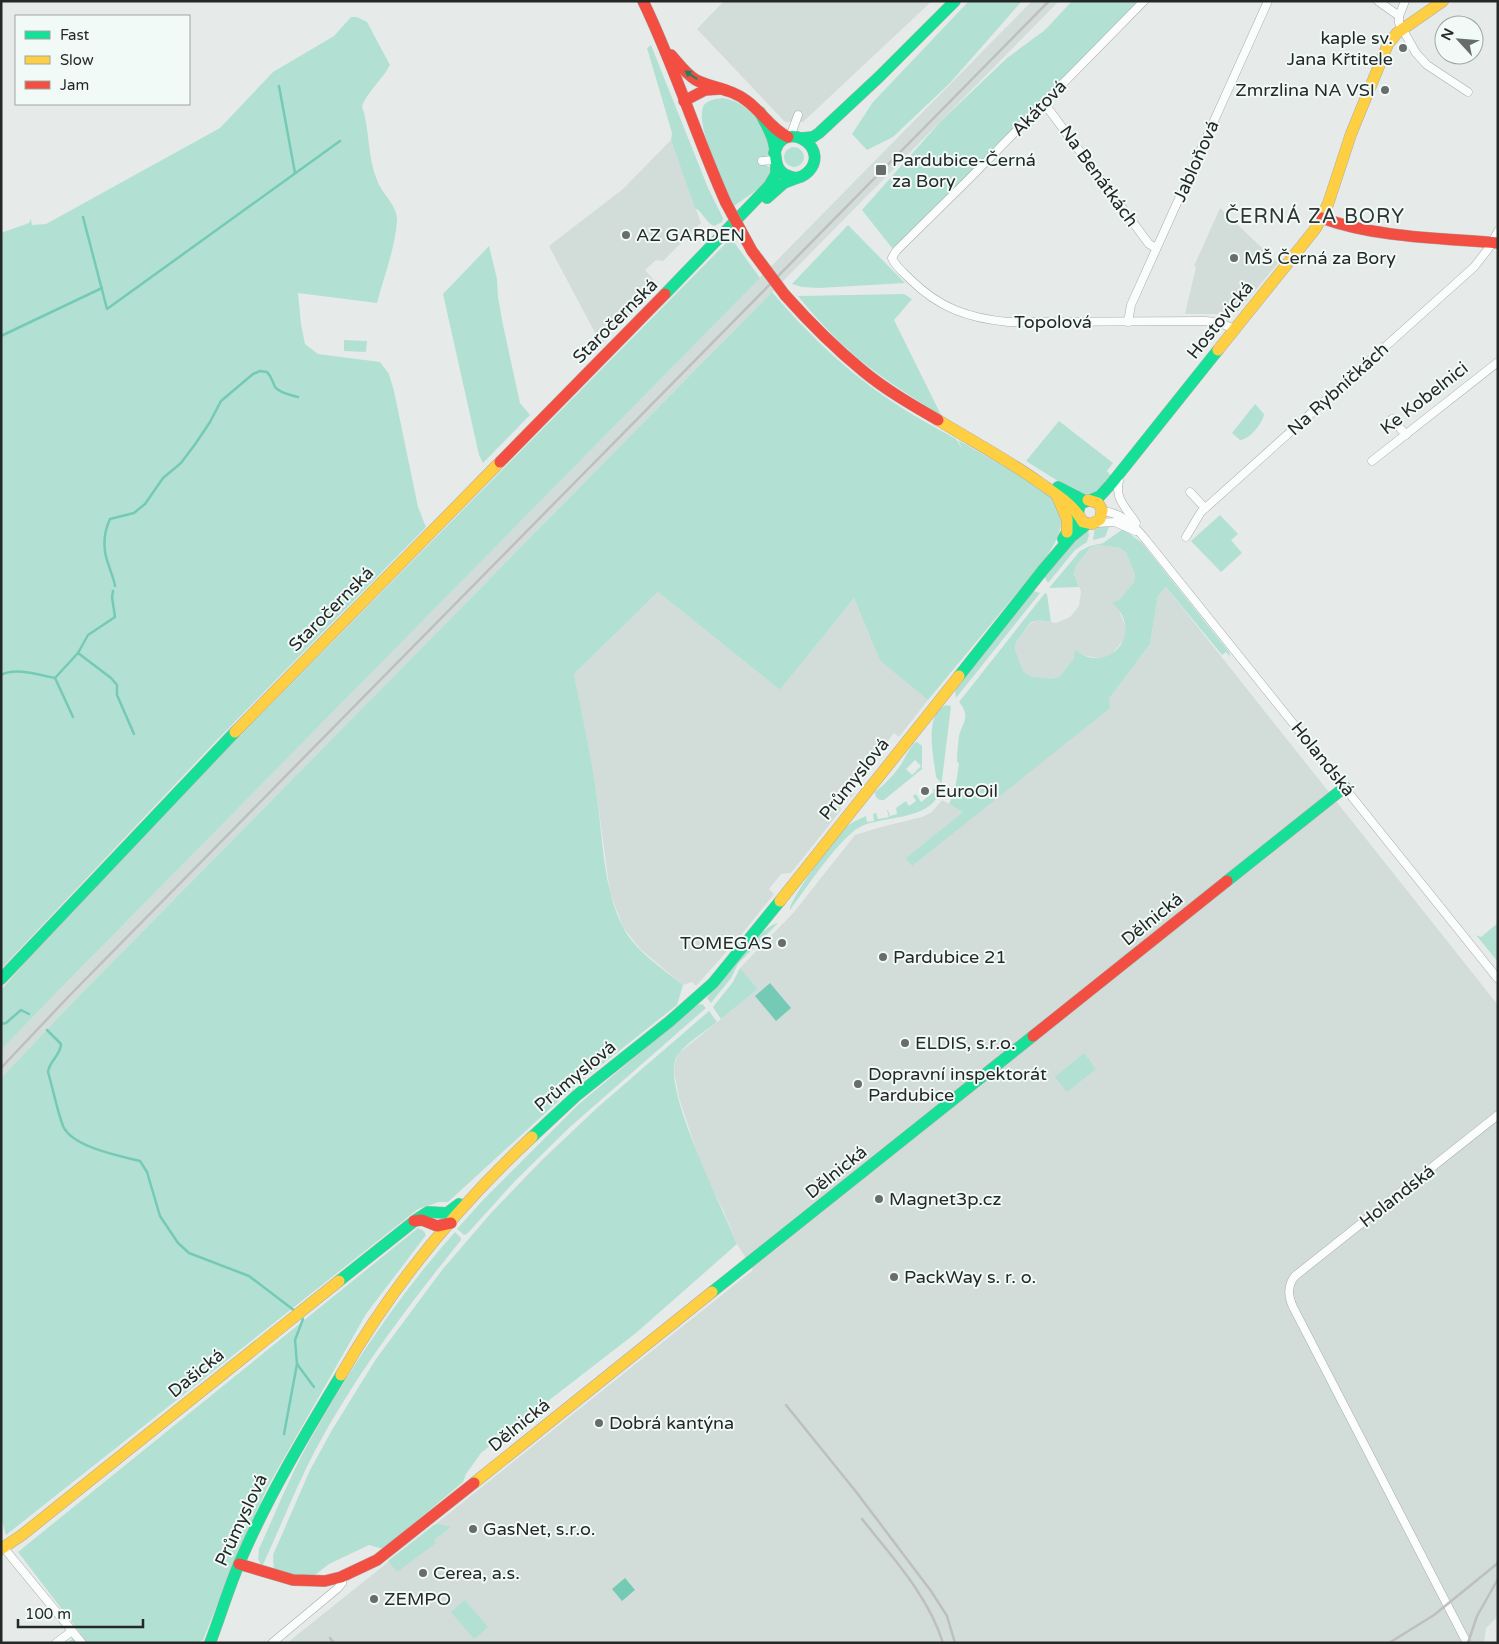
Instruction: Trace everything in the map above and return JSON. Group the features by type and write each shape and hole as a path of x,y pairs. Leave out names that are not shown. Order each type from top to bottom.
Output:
{"main road":[{"path":"643,1 666,50 684,101 726,203 752,251 785,295 815,328 864,372 901,399 1020,469 1077,498 1098,503 1102,511"},
{"path":"771,160 778,144 796,138 813,137 820,133 955,1"},
{"name":"Hostovická","path":"1078,513 1079,507 1087,500 1102,494 1305,242 1322,218 1351,134 1388,44 1393,36 1443,1"},
{"path":"666,50 692,77 740,95 760,112 776,131 796,138 813,148 815,160"},
{"path":"760,112 773,142 771,160 781,173 787,176 800,177 810,170 815,160 816,151 822,142 888,68"},
{"path":"684,101 705,90 723,89"},
{"name":"Staročernská","path":"1,979 221,746 690,269 769,186 774,178 771,160"},
{"name":"Staročernská","path":"690,269 777,189 788,181 800,177"},
{"path":"1322,218 1339,224 1396,234 1495,243"},
{"name":"Hostovická","path":"1092,523 1100,519 1102,511 1119,482 1147,440"},
{"path":"1020,469 1067,502 1078,513 1081,520 1092,523"},
{"path":"1050,490 1064,509 1068,523 1067,534"},
{"name":"Průmyslová","path":"1043,570 1067,534 1078,513"},
{"name":"Průmyslová","path":"210,1643 239,1564 270,1497 314,1417 372,1324 435,1239 463,1218 563,1112 597,1081 688,1006 712,983 767,918 1043,570 1071,537 1092,523"},
{"name":"Dělnická","path":"239,1564 273,1576 302,1582 322,1582 343,1577 365,1568 388,1552 1345,787"},
{"name":"Průmyslová","path":"314,1417 372,1332 427,1262 446,1232 478,1189 576,1096 639,1046"},
{"name":"Dašická","path":"3,1549 412,1222 426,1213 449,1212 478,1189"},
{"path":"439,1213 445,1217 450,1227"},
{"path":"412,1222 420,1220 439,1226 450,1227"},
{"path":"431,1224 436,1231 435,1239"}],"street":[{"name":"Akátová","path":"892,256 1144,1"},
{"name":"Jabloňová","path":"1128,322 1131,306 1156,248 1268,1"},
{"path":"1378,1 1399,16"},
{"path":"1405,1 1399,16 1399,23 1416,53 1424,63 1468,92"},
{"name":"Na Benátkách","path":"1044,103 1149,244 1156,248"},
{"name":"Na Rybníčkách","path":"1186,537 1198,514 1474,267 1495,243 1498,231"},
{"name":"Topolová","path":"892,256 896,265 923,291 950,308 972,316 1008,322 1212,322 1236,329"},
{"name":"Ke Kobelnici","path":"1372,461 1498,362"},
{"path":"1392,419 1406,434"},
{"name":"Holandská","path":"1119,482 1117,490 1119,498 1146,540"},
{"path":"1190,492 1205,508"},
{"name":"Holandská","path":"1102,511 1115,513 1129,521 1146,540 1498,979"},
{"name":"Holandská","path":"1092,523 1107,522 1120,524 1136,531 1146,540"},
{"name":"Holandská","path":"1467,1643 1293,1307 1289,1292 1291,1282 1295,1276 1498,1115"},
{"path":"3,1549 82,1643"},
{"name":"Dělnická","path":"272,1643 338,1588 342,1584 343,1577"},
{"path":"56,1643 72,1631"}],"shaded area":[{"path":"724,1 932,1 803,122 785,122 697,29"},
{"path":"969,1 1022,1 950,83 893,137 867,150 852,134 873,102"},
{"path":"1032,1 1059,1 75,1000 1,1078 1,1050"},
{"path":"1072,1 1140,1 925,220 892,248 862,210 941,121 1007,58 1045,30"},
{"path":"351,17 357,17 367,22 390,65 362,106 374,171 379,185 395,210 397,216 396,231 377,303 298,293 301,324 305,344 318,354 380,362 389,374 418,507 426,527 216,741 1,969 1,233 29,223 31,219 32,225 46,224 220,128 273,72 334,36"},
{"path":"651,45 708,188 723,218 722,222 714,226 695,208 671,140 672,133 647,48"},
{"path":"722,98 736,102 750,111 761,123 769,139 770,153 762,158 762,165 771,168 770,178 761,187 734,206 711,156 703,125 702,113 704,105 710,101"},
{"name":"AZ GARDEN","path":"671,140 701,223 663,261 656,260 645,270 659,286 601,344 549,246 623,189"},
{"path":"794,147 801,150 804,157 801,164 794,167 787,164 784,157 787,150"},
{"name":"MŠ Černá za Bory","path":"1220,208 1278,263 1239,310 1226,314 1185,314 1196,267 1194,266"},
{"path":"848,225 905,283 819,288 802,287 792,284"},
{"path":"731,238 760,278 1,1050 1,990 28,959 226,750"},
{"path":"489,246 497,279 503,325 520,403 530,415 483,463 479,455 443,294"},
{"path":"772,292 829,352 876,391 908,412 956,439 962,449 958,440 1048,492 1055,501 1061,518 1059,534 1051,550 928,700 880,661 854,598 780,690 658,592 574,674 595,782 611,896 623,927 634,944 683,985 677,1005 576,1085 448,1202 439,1202 418,1209 6,1535 1,1518 1,1078 75,1000"},
{"path":"904,294 912,299 894,320 942,417 887,380 849,351 798,296"},
{"path":"344,340 367,341 366,352 344,351"},
{"path":"1255,404 1264,414 1263,418 1251,434 1240,440 1232,433"},
{"path":"1059,421 1113,463 1107,471 1111,476 1097,491 1089,494 1077,493 1026,461"},
{"path":"1220,515 1238,534 1231,540 1242,553 1221,572 1191,541"},
{"path":"1110,524 1105,537 1093,540 1095,527"},
{"path":"1123,529 1142,543 1229,652 1230,657 1226,652 1222,655 1166,587 1158,596 1150,644 1109,699 1110,708 912,866 906,858 963,812 949,804 955,790 959,764 957,761 959,736 965,719 965,712 959,702 1045,593 1047,594 1051,622 1038,620 1030,623 1016,642 1015,649 1023,671 1030,676 1052,679 1060,676 1074,658 1075,650 1088,657 1100,658 1111,654 1119,647 1124,637 1125,626 1122,614 1112,603 1119,600 1134,582 1135,575 1126,553 1120,548 1097,545 1090,548 1076,566 1074,574 1079,587 1049,588 1080,551 1090,546 1103,543"},
{"path":"1088,530 1087,542 1075,550 1048,583 1044,576 1077,535"},
{"path":"1097,545 1120,548 1126,553 1135,575 1134,582 1119,600 1118,608 1127,630 1126,637 1111,655 1104,659 1081,655 1074,658 1060,676 1052,679 1030,676 1023,671 1015,649 1016,642 1030,624 1038,620 1056,623 1070,617 1079,606 1081,591 1074,574 1076,566 1090,548"},
{"path":"1166,587 1498,1005 1498,1616 1486,1628 1484,1643 287,1643 753,1270 737,1244 701,1165 679,1098 674,1072 675,1062 679,1053 758,989 740,968 794,912 855,835 922,817 932,812 942,800 973,817 1109,699 1150,644 1158,596"},
{"path":"1033,591 1040,593 956,698 955,692 958,685"},
{"path":"658,592 780,690 854,598 880,661 928,700 899,737 894,733 849,791 855,793 851,797 846,797 840,804 841,810 791,873 781,874 769,889 774,894 737,940 696,986 692,982 683,985 640,949 623,927 610,893 597,796 574,674"},
{"path":"946,705 951,706 941,788 936,799 919,812 872,823 853,831 834,851 790,910 797,893 805,881 825,853 849,825 866,816 867,822 874,821 873,814 876,813 878,819 889,817 887,810 890,816 897,814 896,808 906,801 909,806 916,801 913,796 916,794 921,802 934,792 933,790 941,783 936,777 932,748 932,727 934,717"},
{"path":"917,742 922,746 922,769 884,800 879,799 876,797 875,792 896,771 914,743","holes":["915,760 921,766 912,775 906,769"]},
{"path":"778,923 738,964 731,978 711,1003 707,998 711,992 752,942 770,926"},
{"path":"1498,923 1498,962 1476,935 1481,937"},
{"path":"740,968 758,989 721,1019 713,1007 733,982"},
{"path":"770,983 791,1008 776,1021 755,996"},
{"path":"702,1004 706,1008 570,1127 515,1181 467,1234 464,1235 457,1229 483,1200 579,1104 697,1005"},
{"path":"709,1011 717,1022 693,1040 677,1056 674,1077 678,1099 697,1152 737,1244 636,1333 481,1453 466,1474 463,1482 383,1549 369,1545 329,1564 315,1575 301,1577 274,1572 273,1555 310,1470 332,1430 376,1359 442,1270 491,1213 543,1159 598,1107"},
{"path":"1084,1053 1096,1069 1067,1092 1055,1077"},
{"path":"418,1228 424,1231 426,1235 366,1314 267,1488 203,1640 196,1643 67,1643 80,1633 18,1552"},
{"path":"455,1232 461,1240 365,1367 332,1421 302,1478 262,1567 258,1559 259,1549 295,1468 325,1414 376,1333 414,1281"},
{"path":"439,1524 451,1527 434,1540 436,1543 397,1572 388,1561 434,1525"},
{"path":"625,1578 635,1590 622,1601 612,1589"},
{"path":"465,1600 488,1627 474,1639 451,1612"}],"waterway":[{"path":"279,86 295,173"},
{"path":"83,217 107,309 340,141"},
{"path":"1,336 102,288"},
{"path":"115,586 105,548 106,531 110,519 134,513 145,504 163,478 181,463 196,443 221,401 253,374 260,371 267,372 279,391 298,397"},
{"path":"1,675 20,672 55,678 78,653 88,635 115,617 113,591"},
{"path":"78,653 111,678 117,685 117,695 134,734"},
{"path":"55,678 73,717"},
{"path":"1,1024 6,1023 21,1010 29,1014"},
{"path":"47,1030 61,1044 48,1072 61,1120 68,1133 76,1140 97,1150 140,1161 147,1172 160,1216 178,1243 189,1253 249,1276 295,1311"},
{"path":"284,1434 297,1364 295,1340 303,1319"},
{"path":"297,1364 314,1387"}],"railway":[{"path":"1,1068 70,995 1049,1"},
{"path":"786,1405 857,1493 931,1591 947,1616 955,1643"},
{"path":"862,1519 919,1593 943,1643"},
{"path":"1389,1643 1434,1615 1498,1563"},
{"path":"1468,1643 1477,1616 1498,1579"},
{"path":"330,1638 334,1643"}],"traffic: fast":[{"path":"803,138 813,137 819,133 879,77 955,1"},
{"path":"760,112 772,136 775,151 776,157 776,162 785,175 794,178 803,176 814,163 812,148 807,142 793,136 785,138 779,143 775,151 775,152 774,153"},
{"path":"665,294 769,186 776,174 776,166"},
{"path":"767,198 784,183 797,178"},
{"path":"1063,539 1078,513 1080,504 1100,496 1111,484 1218,350"},
{"path":"1058,487 1085,501"},
{"path":"959,676 1043,570 1071,537 1087,524"},
{"path":"1,979 235,732"},
{"path":"1227,881 1345,787"},
{"path":"532,1137 576,1096 670,1021 713,983 780,901"},
{"path":"712,1292 1033,1036"},
{"path":"339,1281 417,1219 428,1212 447,1213 459,1204"},
{"path":"210,1643 250,1539 300,1444 341,1375"}],"traffic: slow":[{"path":"1218,350 1316,228 1328,204 1351,134 1388,44 1397,33 1443,1"},
{"path":"938,420 1003,458 1064,500 1083,522 1092,524 1100,519 1102,510 1098,503 1088,500"},
{"path":"235,732 500,462"},
{"path":"1058,498 1067,519 1067,532"},
{"path":"780,901 959,676"},
{"path":"341,1375 382,1310 428,1249 478,1191 532,1137"},
{"path":"1,1549 22,1535 339,1281"},
{"path":"474,1483 712,1292"}],"traffic: jam":[{"path":"643,1 655,26 726,203"},
{"path":"671,55 692,78 741,97 752,105 777,130 788,137"},
{"path":"684,101 705,90 720,89"},
{"path":"726,203 752,251 785,295"},
{"path":"1322,218 1365,230 1431,238 1498,243"},
{"path":"500,462 665,294"},
{"path":"785,295 822,334 863,371 890,391 938,420"},
{"path":"1033,1036 1227,881"},
{"path":"414,1221 422,1220 437,1226 451,1223"},
{"path":"239,1564 293,1580 325,1581 341,1577 377,1560 474,1483"}],"place":[{"name":"kaple sv. Jana Křtitele","path":"1403,48"},
{"name":"Zmrzlina NA VSI","path":"1385,90"},
{"name":"Pardubice-Černá za Bory","path":"881,170"},
{"name":"AZ GARDEN","path":"626,235"},
{"name":"MŠ Černá za Bory","path":"1234,258"},
{"name":"EuroOil","path":"925,791"},
{"name":"TOMEGAS","path":"782,943"},
{"name":"Pardubice 21","path":"883,957"},
{"name":"ELDIS, s.r.o.","path":"905,1043"},
{"name":"Dopravní inspektorát Pardubice","path":"858,1084"},
{"name":"Magnet3p.cz","path":"879,1199"},
{"name":"PackWay s. r. o.","path":"894,1277"},
{"name":"Dobrá kantýna","path":"599,1423"},
{"name":"GasNet, s.r.o.","path":"473,1529"},
{"name":"Cerea, a.s.","path":"423,1573"},
{"name":"ZEMPO","path":"374,1599"}],"district":[{"name":"ČERNÁ ZA BORY","path":"1315,216"}]}
